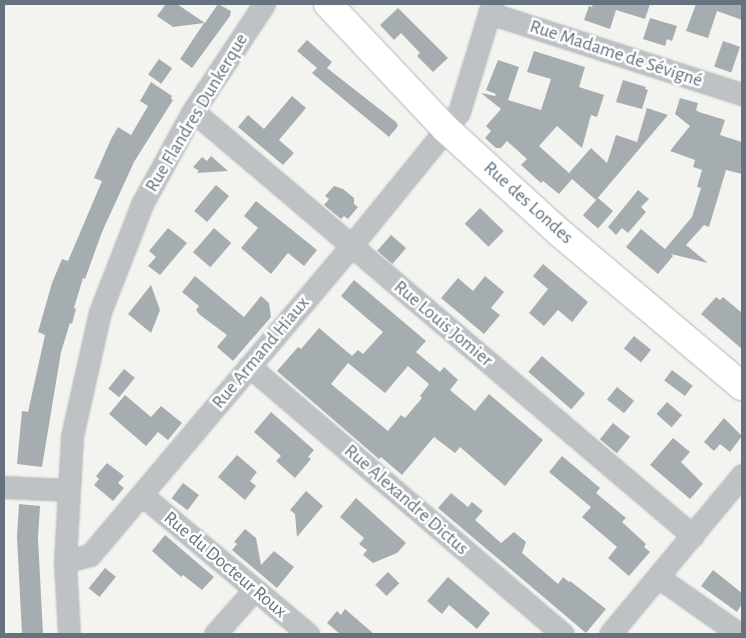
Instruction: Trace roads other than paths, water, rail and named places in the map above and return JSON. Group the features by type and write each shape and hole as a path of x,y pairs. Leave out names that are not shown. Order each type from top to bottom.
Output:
{"street":[{"name":"Rue Flandres Dunkerque","path":"70,634 65,562 68,490 76,413 100,312 142,204 193,111 264,4"},
{"name":"Rue des Londes","path":"328,4 446,130 568,239 742,386"},
{"name":"Rue Armand Hiaux","path":"65,562 90,555 351,246 446,130 459,112 490,9"},
{"name":"Rue Madame de Sévigné","path":"490,9 742,94"},
{"name":"Rue Louis Jomier","path":"193,111 693,536"},
{"name":"Rue Alexandre Dictus","path":"249,366 563,634"},
{"path":"610,634 742,475"},
{"path":"4,487 68,490"},
{"name":"Rue du Docteur Roux","path":"142,495 308,634"},
{"path":"658,577 739,634"},
{"path":"215,634 255,589"}]}
